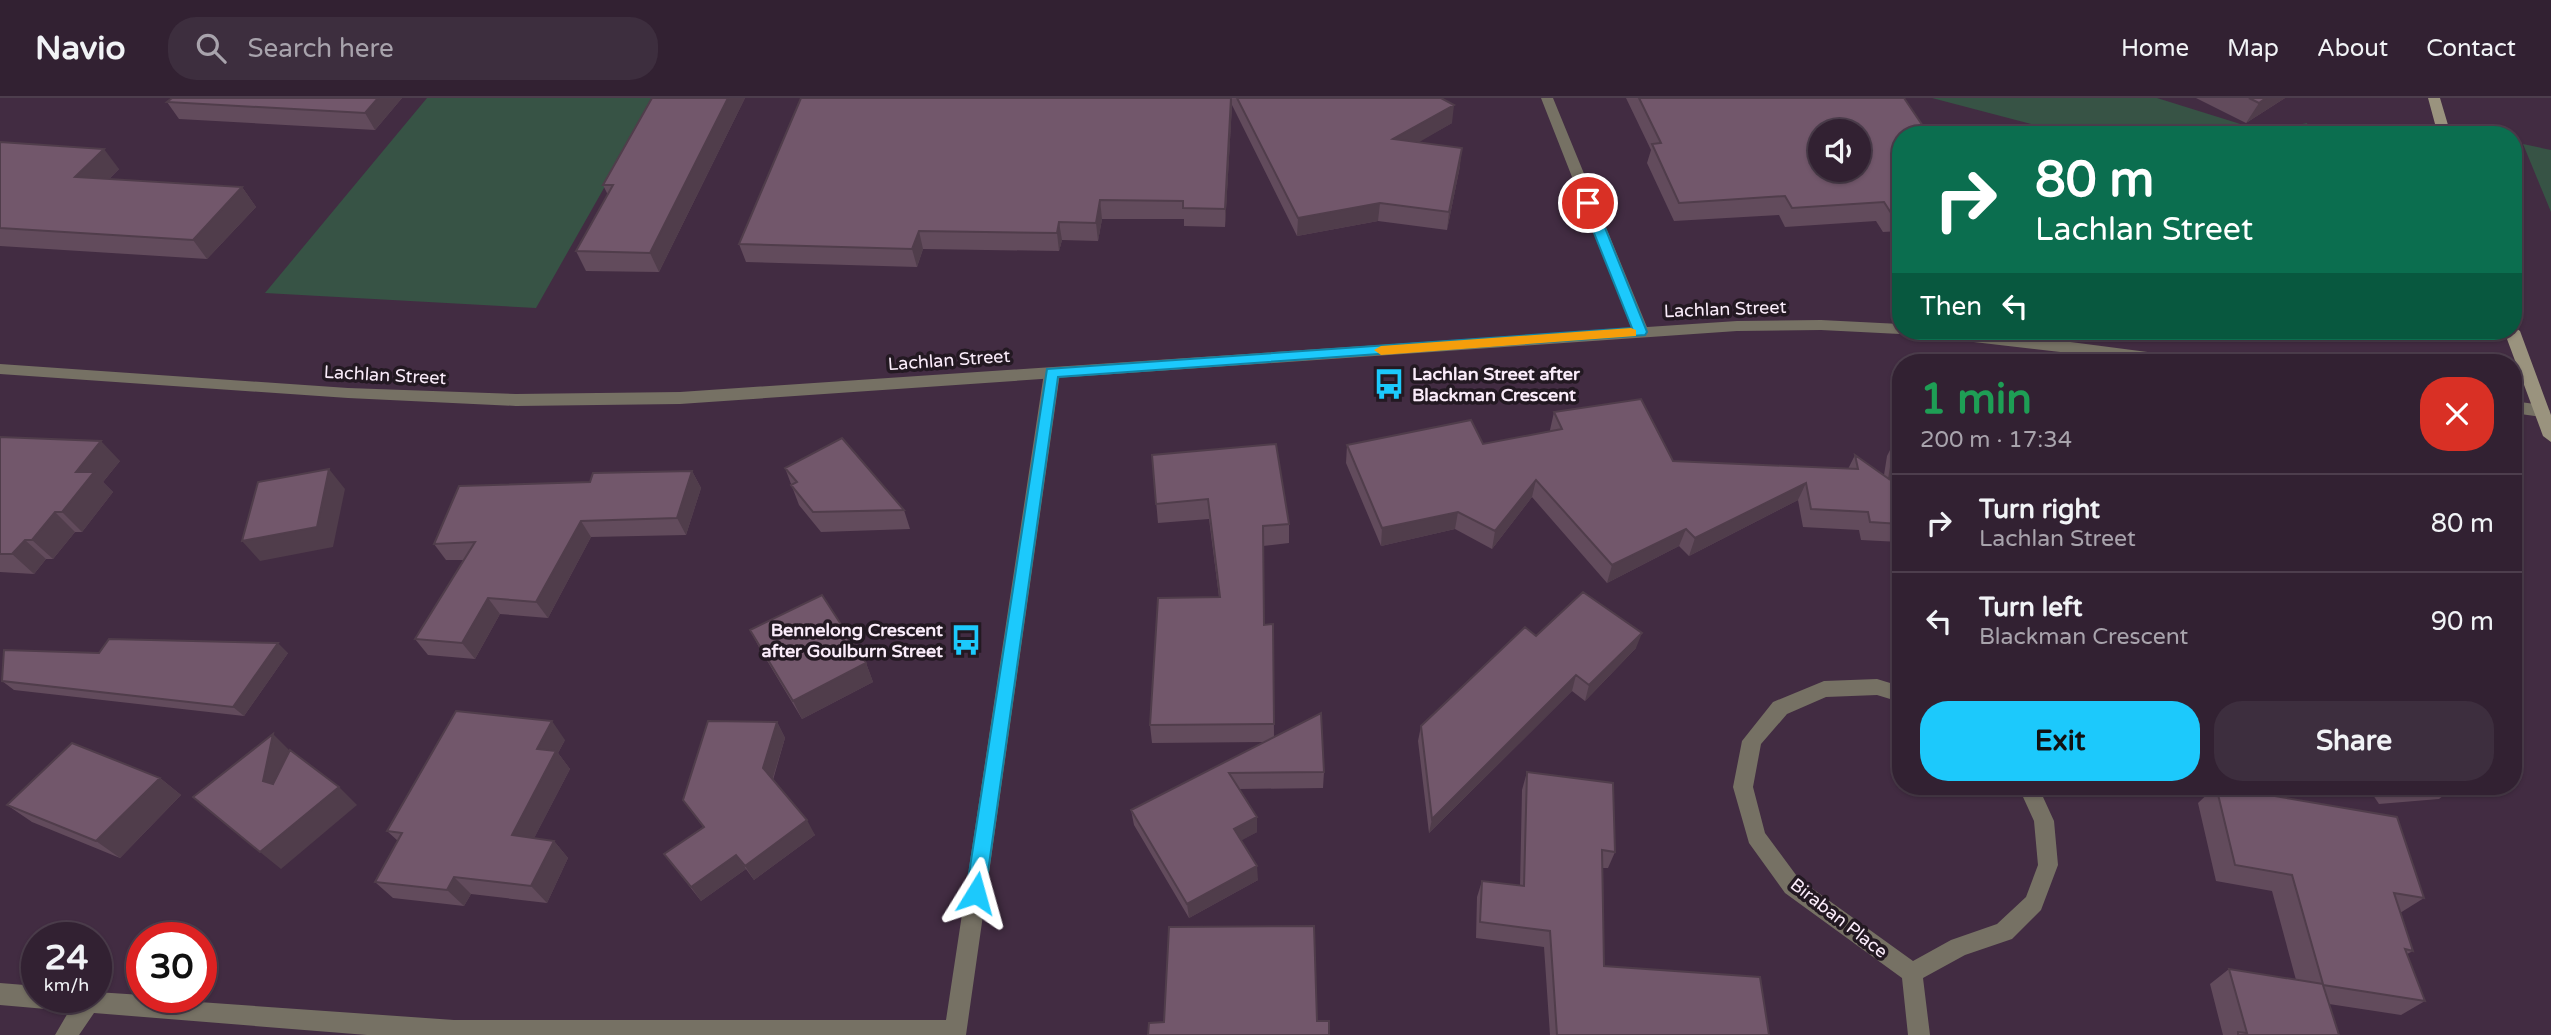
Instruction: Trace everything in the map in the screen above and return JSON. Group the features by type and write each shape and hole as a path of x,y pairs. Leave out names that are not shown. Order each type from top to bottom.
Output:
{"main road":[{"path":"2434,98 2442,126"},
{"path":"2522,358 2551,436"}],"street":[{"path":"1547,98 1641,332"},
{"name":"Lachlan Street","path":"0,369 348,393 516,400 680,398 1641,332 1821,325 1892,329"},
{"path":"2016,340 2124,354"},
{"path":"112,1004 454,1031 955,1033 1052,373"},
{"path":"2522,408 2542,411"},
{"name":"Biraban Place","path":"1892,692 1877,687 1824,689 1780,708 1752,741 1743,787 1756,837 1792,886 1912,973"},
{"path":"1919,1035 1912,973 1959,947 2004,932 2034,903 2048,865 2044,821 2032,795"},
{"path":"0,994 21,996"},
{"path":"66,1035 81,1013"}],"green space":[{"path":"427,98 655,98 536,308 265,293"},
{"path":"1932,98 2157,98 2247,126 2039,126"},
{"path":"2523,144 2551,150 2551,212"}],"building":[{"path":"172,98 378,98 365,113 167,102"},
{"path":"652,98 728,98 650,253 576,251 613,185 603,185"},
{"path":"801,98 1231,98 1225,209 1183,208 1183,201 1100,200 1096,223 1059,222 1057,233 919,231 912,249 739,244"},
{"path":"1237,98 1441,98 1454,105 1393,139 1462,148 1449,212 1380,203 1298,218"},
{"path":"1639,98 1904,98 1923,126 1892,126 1892,213 1884,202 1792,208 1785,196 1679,203 1652,144 1661,143"},
{"path":"2249,98 2266,98 2259,103"},
{"path":"0,142 104,149 75,177 242,187 193,240 0,228"},
{"path":"1641,399 1673,461 1858,469 1855,455 1889,479 1892,461 1892,523 1870,522 1868,512 1811,509 1806,483 1695,538 1686,529 1612,565 1536,480 1495,531 1458,512 1382,528 1347,445 1471,420 1483,444 1562,429 1554,412"},
{"path":"0,437 101,441 76,472 94,472 62,512 55,512 32,540 25,540 12,554 0,554"},
{"path":"842,438 904,510 813,512 791,485 797,482 785,468"},
{"path":"1276,444 1289,524 1263,526 1264,625 1273,624 1274,724 1150,725 1158,598 1220,597 1208,499 1156,504 1152,455"},
{"path":"329,469 317,527 242,541 258,482"},
{"path":"692,471 677,518 581,521 536,602 488,598 462,643 415,639 475,542 434,544 459,486 590,482 593,473"},
{"path":"1583,592 1642,633 1589,685 1576,675 1432,819 1421,726 1525,627 1536,636"},
{"path":"822,595 866,663 793,701 750,630"},
{"path":"109,639 278,643 233,707 2,681 4,650 99,653"},
{"path":"456,711 552,721 537,749 556,751 512,835 554,841 531,886 454,877 447,890 375,882 402,833 387,831"},
{"path":"1321,713 1324,772 1229,773 1257,817 1234,829 1257,866 1187,904 1131,810"},
{"path":"708,721 777,722 763,768 807,820 745,866 736,855 691,887 664,854 704,827 683,800"},
{"path":"273,734 263,781 273,784 290,750 339,787 260,852 193,797"},
{"path":"72,743 160,778 96,841 7,805"},
{"path":"1527,772 1613,783 1615,852 1602,850 1604,966 1760,977 1769,1035 1557,1035 1550,931 1480,922 1482,881 1524,886"},
{"path":"2218,795 2269,795 2397,817 2424,898 2394,893 2413,951 2405,949 2425,1001 2323,985 2339,1035 2238,1035 2238,1032 2247,1033 2229,969 2323,984 2292,875 2235,865"},
{"path":"1314,926 1317,1021 1329,1021 1329,1035 1148,1035 1149,1023 1164,1022 1169,927"}],"slow traffic":[{"path":"1381,350 1631,333"}],"place":[{"name":"Lachlan Street after Blackman Crescent","path":"1389,384"},
{"name":"Bennelong Crescent after Goulburn Street","path":"966,640"}],"route":[{"path":"976,893 1052,373 1641,332 1588,203"}]}
